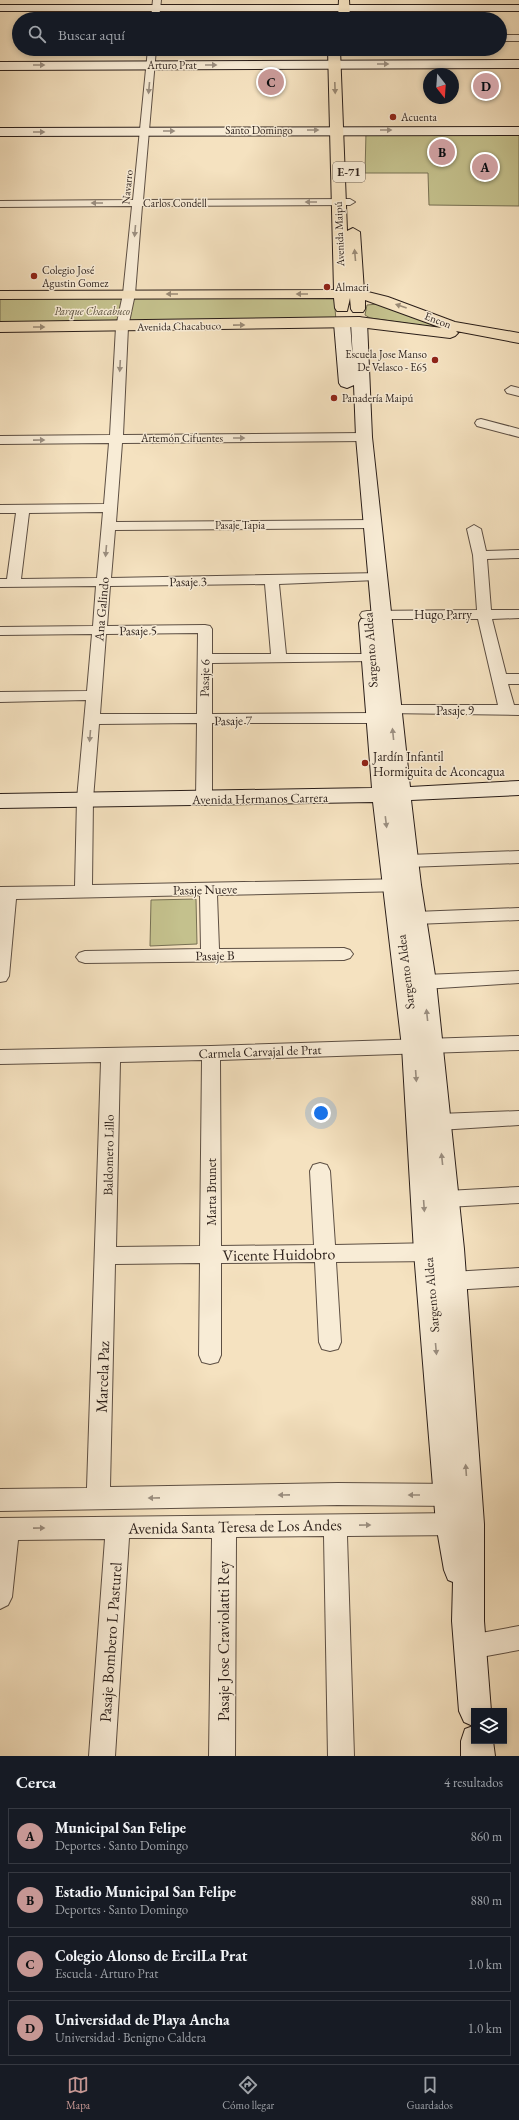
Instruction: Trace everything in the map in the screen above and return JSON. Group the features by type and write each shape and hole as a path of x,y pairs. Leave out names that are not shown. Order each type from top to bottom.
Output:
{"main road":[{"name":"Avenida Maipú","path":"336,56 339,64 344,202 341,294 351,322"},
{"name":"Avenida Maipú","path":"339,64 342,56"},
{"name":"Avenida Maipú","path":"344,202 358,294 351,322"},
{"path":"0,295 358,294"},
{"name":"Encon","path":"358,294 383,300 452,326 519,338"},
{"name":"Encon","path":"351,322 519,342"},
{"name":"Avenida Chacabuco","path":"0,328 351,322"}],"street":[{"path":"1,7 156,9 519,8"},
{"path":"507,38 519,38"},
{"name":"Navarro","path":"122,327 129,294 152,56"},
{"name":"Arturo Prat","path":"0,66 519,64"},
{"name":"Santo Domingo","path":"0,132 519,130"},
{"name":"Carlos Condell","path":"0,204 344,202"},
{"name":"Sargento Aldea","path":"351,322 365,524 383,714 422,1047 439,1122 447,1199 451,1252 458,1495 475,1708"},
{"name":"Ana Galindo","path":"83,891 85,799 98,630 104,582 116,438 122,327"},
{"path":"481,423 519,433"},
{"name":"Artemón Cifuentes","path":"0,440 358,437"},
{"path":"0,509 110,508"},
{"path":"7,583 22,509"},
{"name":"Pasaje Tapia","path":"108,526 365,524"},
{"path":"474,529 480,554 484,614 501,679 513,709"},
{"path":"480,554 519,554"},
{"name":"Pasaje 3","path":"7,583 272,580 370,576"},
{"path":"272,580 279,659"},
{"name":"Sargento Aldea","path":"374,614 370,658 383,714"},
{"name":"Hugo Parry","path":"374,614 519,614"},
{"name":"Pasaje 5","path":"0,631 205,629"},
{"name":"Pasaje 6","path":"204,799 203,720 205,629"},
{"path":"204,659 370,658"},
{"path":"501,679 519,680"},
{"path":"0,697 94,695"},
{"name":"Pasaje 9","path":"383,714 513,709"},
{"name":"Pasaje 7","path":"92,719 203,720 383,714"},
{"name":"Avenida Hermanos Carrera","path":"0,801 392,795 519,788"},
{"name":"Sargento Aldea","path":"392,795 408,861 402,885 415,918 424,982 422,1047 427,1252 458,1495"},
{"path":"408,861 519,857"},
{"name":"Pasaje Nueve","path":"4,893 402,885"},
{"path":"208,889 210,955"},
{"path":"0,976 4,893"},
{"path":"415,918 519,914"},
{"name":"Pasaje B","path":"85,956 344,954"},
{"path":"424,982 519,977"},
{"name":"Carmela Carvajal de Prat","path":"0,1057 211,1053 519,1043"},
{"name":"Marta Brunet","path":"210,1356 211,1053"},
{"name":"Baldomero Lillo","path":"106,1256 111,1055"},
{"path":"439,1122 519,1118"},
{"path":"320,1171 330,1342"},
{"path":"447,1199 519,1195"},
{"name":"Vicente Huidobro","path":"106,1256 451,1252"},
{"name":"Marcela Paz","path":"98,1499 106,1256"},
{"path":"452,1281 519,1278"},
{"path":"0,1500 338,1494 458,1495"},
{"name":"Avenida Santa Teresa de Los Andes","path":"3,1529 460,1524"},
{"path":"334,1525 341,1756"},
{"name":"Pasaje Jose Craviolatti Rey","path":"222,1756 224,1526"},
{"name":"Pasaje Bombero L Pasturel","path":"102,1756 118,1527"},
{"path":"0,1598 3,1529"},
{"path":"469,1634 519,1638"},
{"path":"477,1744 478,1756"}],"green space":[{"path":"519,131 519,206 429,205 428,173 365,173 366,132"},
{"name":"Parque Chacabuco","path":"334,295 336,321 0,326 0,298"},
{"path":"378,304 447,329 370,318 365,315 367,305"},
{"path":"196,899 197,944 150,946 151,900"}],"place":[{"name":"Colegio Alonso de ErcilLa Prat","path":"271,82"},
{"name":"Universidad de Playa Ancha","path":"486,86"},
{"name":"Acuenta","path":"393,117"},
{"name":"Estadio Municipal San Felipe","path":"442,152"},
{"name":"Municipal San Felipe","path":"485,167"},
{"name":"Colegio José Agustin Gomez","path":"34,276"},
{"name":"Almacri","path":"327,287"},
{"name":"Escuela Jose Manso De Velasco - E65","path":"435,360"},
{"name":"Panadería Maipú","path":"334,398"},
{"name":"Jardín Infantil Hormiguita de Aconcagua","path":"365,763"}]}
